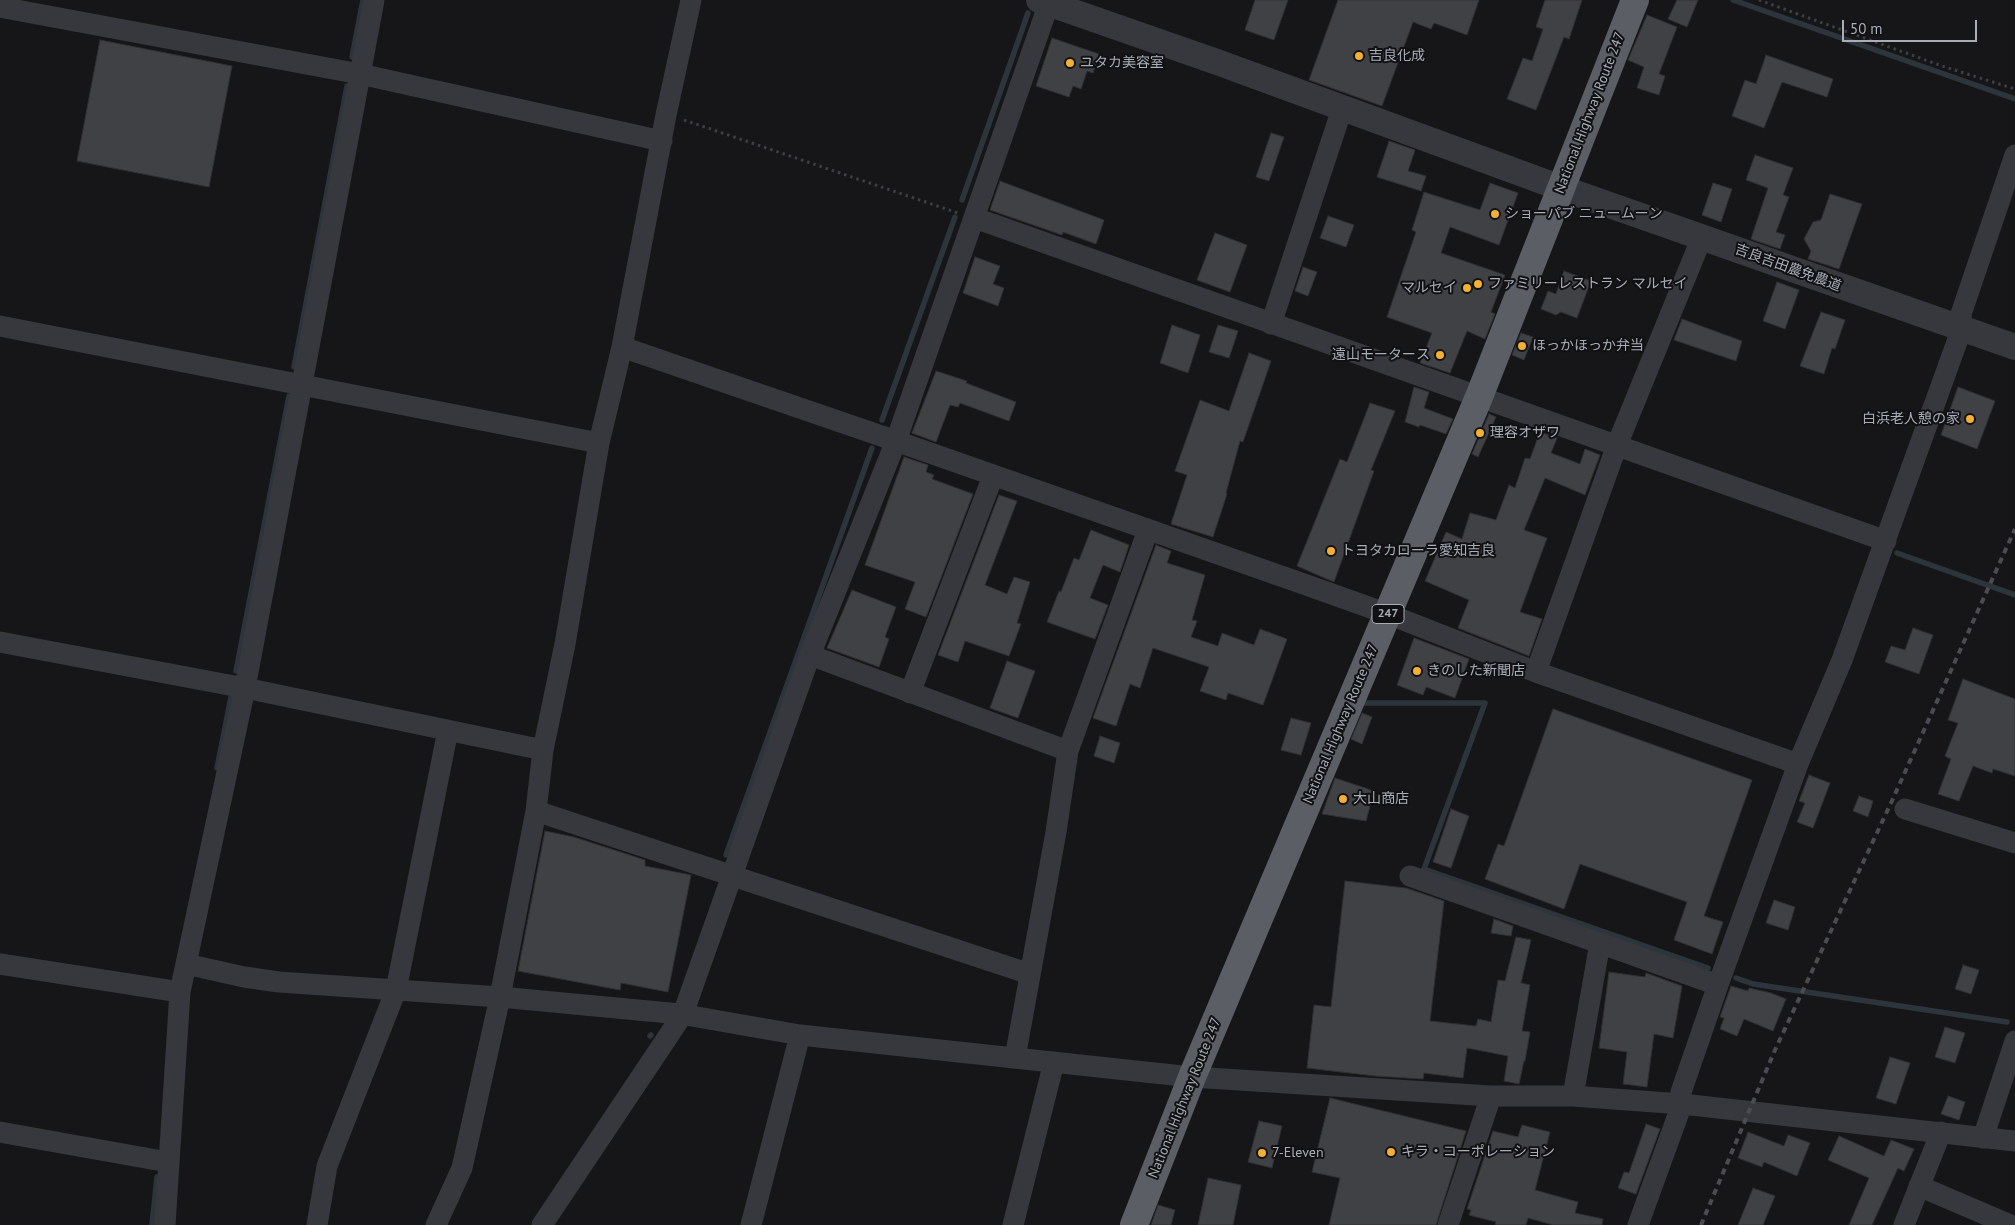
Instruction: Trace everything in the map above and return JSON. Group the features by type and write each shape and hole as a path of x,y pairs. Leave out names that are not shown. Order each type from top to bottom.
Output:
{"highway":[{"name":"National Highway Route 247","path":"1134,1225 1192,1077 1480,397 1635,0"}],"street":[{"path":"165,1225 180,992 245,688 374,0"},
{"path":"436,1225 462,1168 500,997 536,811 543,750 565,644 599,443 622,347 666,114 691,0"},
{"path":"542,1225 683,1014 810,655 896,440 975,218 1046,2"},
{"name":"吉良吉田農免農道","path":"1046,2 1217,62 1561,188 1962,328"},
{"path":"0,7 360,74 662,141"},
{"path":"1271,324 1342,109"},
{"path":"1638,1225 1682,1104 1681,1092 1718,985 1798,764 1842,660 1962,328 1961,314 2015,155"},
{"path":"975,218 1886,541"},
{"path":"1536,672 1616,445 1702,237"},
{"path":"0,326 301,383 599,443"},
{"path":"1962,328 2015,348"},
{"path":"622,347 896,440 993,476 1388,614 1536,672 1798,764"},
{"path":"910,693 993,476"},
{"path":"1015,1058 1068,751 1148,530"},
{"path":"0,642 245,688 543,750"},
{"path":"810,655 1068,751"},
{"path":"317,1225 327,1166 396,990 448,730"},
{"path":"1905,809 2015,843"},
{"path":"536,811 732,874 1030,974"},
{"path":"1410,876 1718,985"},
{"path":"1573,1096 1600,942"},
{"path":"0,964 180,992"},
{"path":"186,964 244,977 279,982 500,997 683,1014 800,1034 1192,1077 1491,1096 1573,1096 1682,1104 2015,1141"},
{"path":"750,1225 800,1034"},
{"path":"1983,1138 2015,1041"},
{"path":"1013,1225 1054,1062"},
{"path":"1448,1225 1491,1096"},
{"path":"0,1132 168,1162"},
{"path":"1904,1225 1940,1132"},
{"path":"1919,1186 2010,1225"}],"path":[{"path":"1758,0 2015,90"},
{"path":"666,114 975,218"}],"building":[{"path":"1255,0 1288,0 1274,40 1245,30"},
{"name":"吉良化成","path":"1338,0 1479,0 1467,35 1434,23 1431,29 1413,22 1382,106 1309,80"},
{"path":"1545,0 1582,0 1569,39 1564,37 1536,110 1507,99 1523,58 1532,61 1543,29 1536,27"},
{"path":"1677,0 1698,0 1687,27 1668,19"},
{"path":"1647,15 1677,27 1659,74 1665,76 1659,95 1637,88 1644,67 1628,60"},
{"name":"ユタカ美容室","path":"1052,38 1099,54 1093,73 1087,71 1081,89 1073,86 1069,97 1036,86"},
{"path":"100,40 232,66 209,187 77,161"},
{"path":"1766,55 1833,79 1827,97 1782,82 1764,128 1732,116 1745,80 1756,84"},
{"path":"1271,133 1284,137 1269,181 1256,177"},
{"path":"1389,141 1415,150 1408,171 1426,176 1421,191 1377,177"},
{"path":"1755,155 1793,168 1783,195 1789,197 1776,232 1785,235 1780,249 1751,239 1768,188 1746,180"},
{"path":"1000,181 1104,220 1096,244 1063,232 1062,235 990,210"},
{"path":"1490,183 1518,193 1499,245 1450,227 1441,253 1505,275 1491,312 1495,314 1485,339 1467,331 1450,373 1420,363 1432,333 1387,317 1416,232 1412,230 1424,192 1480,210"},
{"path":"1713,183 1732,189 1721,222 1702,215"},
{"path":"1830,194 1862,204 1839,269 1808,259 1811,251 1804,239 1813,222 1821,220"},
{"path":"1328,216 1354,225 1346,247 1320,238"},
{"path":"1215,233 1247,245 1230,292 1197,280"},
{"path":"975,257 1000,266 993,284 1004,288 998,306 963,293"},
{"path":"1303,267 1317,272 1308,296 1295,291"},
{"path":"1564,271 1591,281 1577,318 1561,312 1556,315 1541,309 1548,291 1556,294"},
{"path":"1777,282 1799,290 1785,329 1763,321"},
{"path":"1821,312 1845,320 1835,349 1832,348 1824,374 1800,366"},
{"path":"1682,319 1742,341 1736,361 1674,340"},
{"path":"1172,325 1200,335 1188,373 1160,363"},
{"path":"1218,325 1238,331 1229,358 1209,352"},
{"name":"ほっかほっか弁当","path":"1521,333 1533,337 1524,360 1512,355"},
{"path":"1249,353 1271,361 1243,442 1240,441 1227,494 1213,537 1171,524 1187,475 1175,471 1200,400 1229,411"},
{"path":"936,371 967,381 966,383 1016,402 1009,421 960,403 958,407 950,405 936,442 912,433"},
{"path":"1414,387 1429,392 1424,408 1453,419 1446,434 1405,422"},
{"name":"白浜老人憩の家","path":"1958,387 1995,401 1977,449 1941,435"},
{"path":"1370,403 1395,411 1371,470 1374,471 1334,582 1297,566 1340,459 1347,462"},
{"path":"1489,414 1496,417 1478,457 1472,454"},
{"path":"1540,432 1557,438 1551,453 1580,464 1585,449 1600,455 1585,495 1545,478 1524,530 1547,538 1520,612 1542,619 1529,656 1458,628 1469,600 1425,581 1446,532 1462,539 1470,513 1496,520 1509,485 1515,488 1525,458 1530,459"},
{"path":"904,457 928,465 926,472 934,475 932,479 973,494 926,617 905,609 915,582 865,565"},
{"path":"999,495 1017,501 985,585 1007,594 1014,577 1030,582 1017,623 1021,624 1009,656 965,641 958,662 938,655"},
{"path":"1091,530 1129,545 1120,572 1103,565 1090,598 1108,605 1095,639 1047,622 1074,558 1079,560"},
{"path":"1156,545 1171,551 1167,563 1205,575 1192,620 1197,621 1191,637 1218,646 1222,633 1254,645 1260,629 1287,639 1263,705 1228,693 1226,700 1200,691 1209,667 1153,648 1140,688 1130,684 1116,726 1093,718"},
{"path":"852,590 896,607 885,637 889,639 879,667 827,648"},
{"path":"1913,628 1933,635 1919,674 1885,662 1891,646 1905,650"},
{"path":"1414,638 1469,659 1455,698 1426,687 1423,695 1397,685"},
{"path":"1007,661 1035,671 1018,718 990,708"},
{"path":"1963,679 2015,699 2015,776 1993,769 1992,773 1973,766 1959,801 1938,794 1951,759 1945,756 1958,723 1948,720"},
{"path":"1553,709 1752,780 1704,916 1723,922 1712,954 1674,940 1687,902 1580,864 1564,909 1485,879 1498,844 1504,846"},
{"path":"1362,713 1372,717 1362,744 1351,739"},
{"path":"1291,718 1311,723 1301,755 1281,750"},
{"path":"1100,736 1120,743 1114,763 1094,756"},
{"path":"1809,775 1830,783 1813,828 1797,822 1805,803 1799,801"},
{"path":"1335,778 1374,791 1366,821 1322,814"},
{"path":"1859,796 1873,801 1868,817 1853,811"},
{"path":"1451,809 1469,816 1451,868 1433,862"},
{"path":"545,831 574,837 645,860 645,866 691,875 668,992 621,983 620,990 518,971"},
{"path":"1345,881 1406,888 1444,901 1430,1021 1476,1026 1478,1019 1491,1022 1498,980 1505,981 1516,937 1531,940 1521,983 1530,985 1522,1031 1530,1032 1519,1084 1504,1081 1508,1056 1467,1048 1463,1078 1424,1073 1423,1079 1375,1076 1307,1068 1314,1005 1331,1007"},
{"path":"1774,900 1795,907 1788,930 1766,923"},
{"path":"1494,919 1513,926 1511,936 1491,933"},
{"path":"1963,965 1979,970 1971,994 1955,989"},
{"path":"1609,972 1645,977 1646,973 1682,986 1673,1038 1654,1034 1647,1087 1623,1084 1627,1052 1599,1048"},
{"path":"1731,986 1748,991 1749,988 1771,993 1786,999 1773,1031 1744,1019 1737,1036 1720,1029 1724,1018 1720,1017"},
{"path":"1945,1027 1965,1033 1955,1063 1935,1057"},
{"path":"1890,1057 1910,1063 1896,1104 1876,1098"},
{"path":"1948,1096 1965,1102 1959,1120 1941,1114"},
{"name":"キラ・コーポレーション","path":"1330,1098 1466,1131 1436,1225 1329,1225 1340,1178 1312,1172"},
{"path":"1259,1121 1282,1126 1272,1168 1248,1162"},
{"path":"1646,1124 1660,1129 1636,1194 1618,1188 1624,1172 1629,1173"},
{"path":"1522,1125 1550,1132 1535,1190 1578,1202 1575,1213 1603,1219 1602,1225 1553,1225 1528,1218 1526,1225 1495,1225 1496,1222 1469,1215 1471,1210 1467,1209 1493,1131 1518,1137"},
{"path":"1748,1132 1784,1146 1788,1135 1810,1143 1797,1176 1764,1162 1762,1167 1738,1158"},
{"path":"1839,1136 1884,1156 1891,1140 1914,1149 1904,1171 1898,1168 1872,1225 1849,1225 1869,1178 1828,1160"},
{"path":"1208,1178 1241,1185 1233,1225 1198,1225"},
{"path":"1753,1188 1775,1196 1763,1225 1738,1225"},
{"path":"1158,1205 1175,1210 1171,1225 1151,1225"}],"waterway":[{"path":"352,57 363,0"},
{"path":"1733,0 2015,99"},
{"path":"962,200 1028,13"},
{"path":"294,367 347,86"},
{"path":"882,420 955,217"},
{"path":"236,671 289,396"},
{"path":"726,855 872,448"},
{"path":"1897,553 2015,595"},
{"path":"217,768 231,697"},
{"path":"1362,703 1485,703 1424,869 1708,968"},
{"path":"1736,978 1753,984 2007,1022"},
{"path":"152,1225 157,1177"}],"railway":[{"path":"1701,1225 1775,1050 1891,803 2015,529"}],"place":[{"name":"吉良化成","path":"1359,56"},
{"name":"ユタカ美容室","path":"1070,63"},
{"name":"ショーパブ ニュームーン","path":"1495,214"},
{"name":"ファミリーレストラン マルセイ","path":"1478,284"},
{"name":"マルセイ","path":"1467,288"},
{"name":"ほっかほっか弁当","path":"1522,346"},
{"name":"遠山モータース","path":"1440,355"},
{"name":"白浜老人憩の家","path":"1970,419"},
{"name":"理容オザワ","path":"1480,433"},
{"name":"トヨタカローラ愛知吉良","path":"1331,551"},
{"name":"きのした新聞店","path":"1417,671"},
{"name":"大山商店","path":"1343,799"},
{"name":"キラ・コーポレーション","path":"1391,1152"},
{"name":"7-Eleven","path":"1262,1153"}]}
